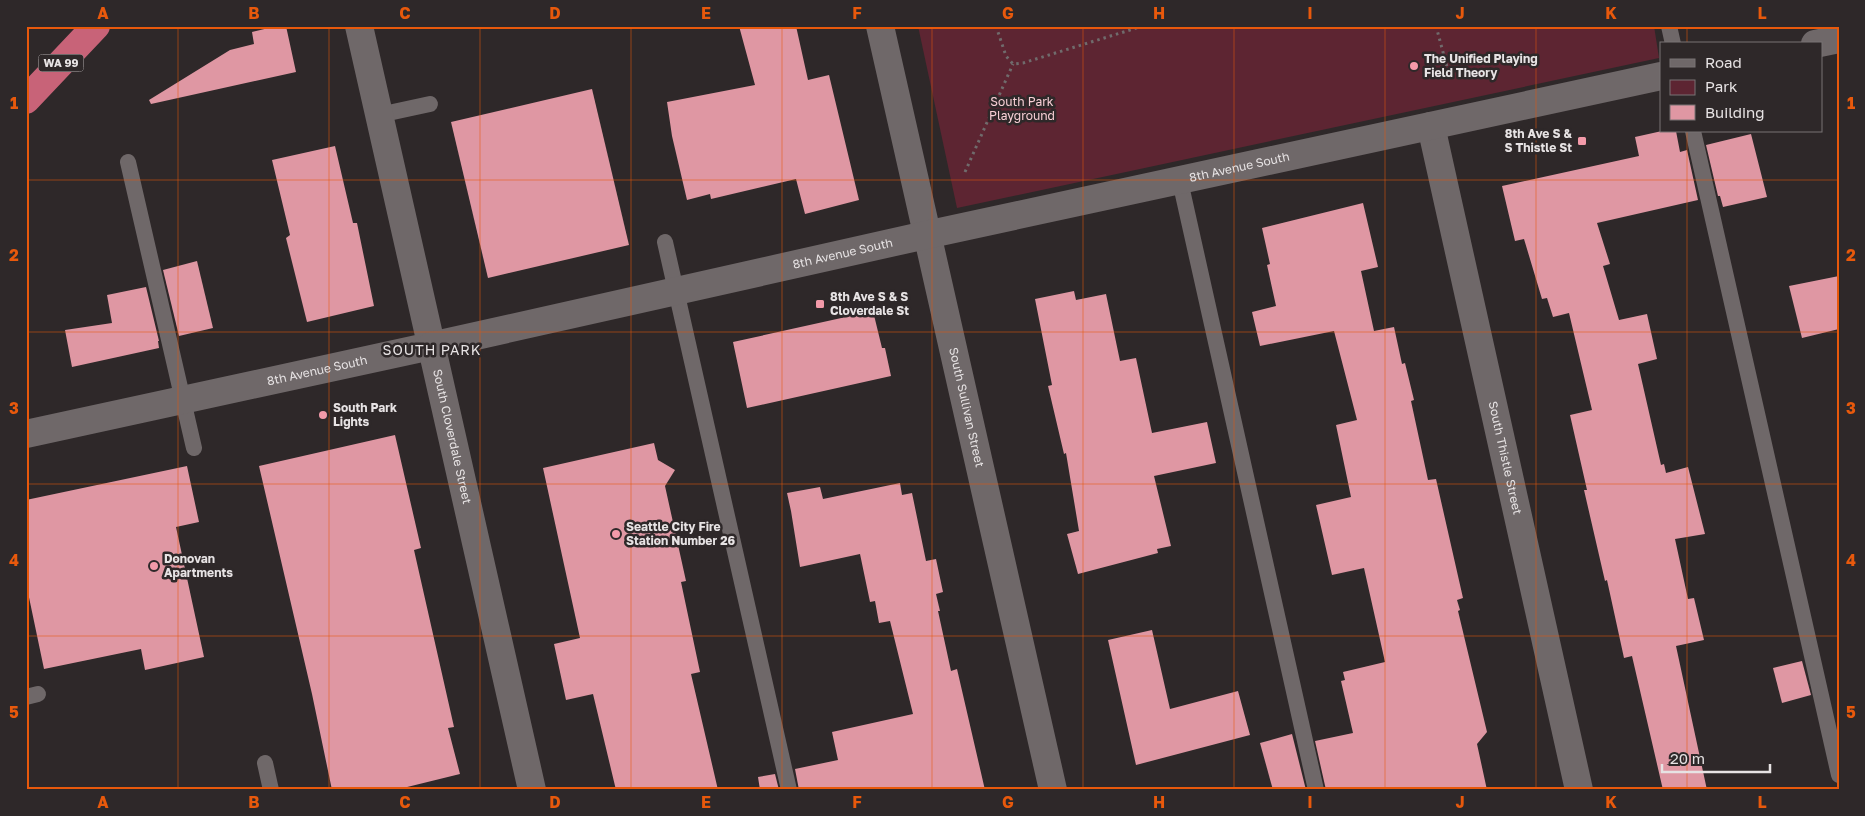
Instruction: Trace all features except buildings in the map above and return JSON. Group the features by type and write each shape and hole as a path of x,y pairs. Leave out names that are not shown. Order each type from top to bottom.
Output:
{"highway":[{"name":"WA 99","path":"26,100 96,26"}],"street":[{"name":"South Cloverdale Street","path":"358,26 532,790"},
{"name":"South Sullivan Street","path":"880,26 1053,790"},
{"path":"1822,43 1839,39"},
{"name":"8th Avenue South","path":"26,434 431,346 926,235 1660,76"},
{"name":"South Thistle Street","path":"1431,126 1579,790"}],"lane":[{"path":"1669,26 1673,42"},
{"path":"378,115 430,104"},
{"path":"1693,132 1839,775"},
{"path":"128,162 194,448"},
{"path":"1180,181 1316,790"},
{"path":"666,242 789,790"},
{"path":"265,763 271,790"}],"path":[{"path":"996,26 1006,56 1013,64"},
{"path":"1013,64 1023,63 1143,26"},
{"path":"1436,26 1450,78"},
{"path":"965,172 1013,64"}],"green space":[{"name":"South Park Playground","path":"918,26 1654,26 1659,58 957,208"}],"place":[{"name":"The Unified Playing Field Theory","path":"1414,66"},
{"name":"8th Ave S & S Thistle St","path":"1582,141"},
{"name":"8th Ave S & S Cloverdale St","path":"820,304"},
{"name":"South Park Lights","path":"323,415"},
{"name":"Seattle City Fire Station Number 26","path":"616,534"},
{"name":"Donovan Apartments","path":"154,566"}],"district":[{"name":"SOUTH PARK","path":"432,350"}]}
